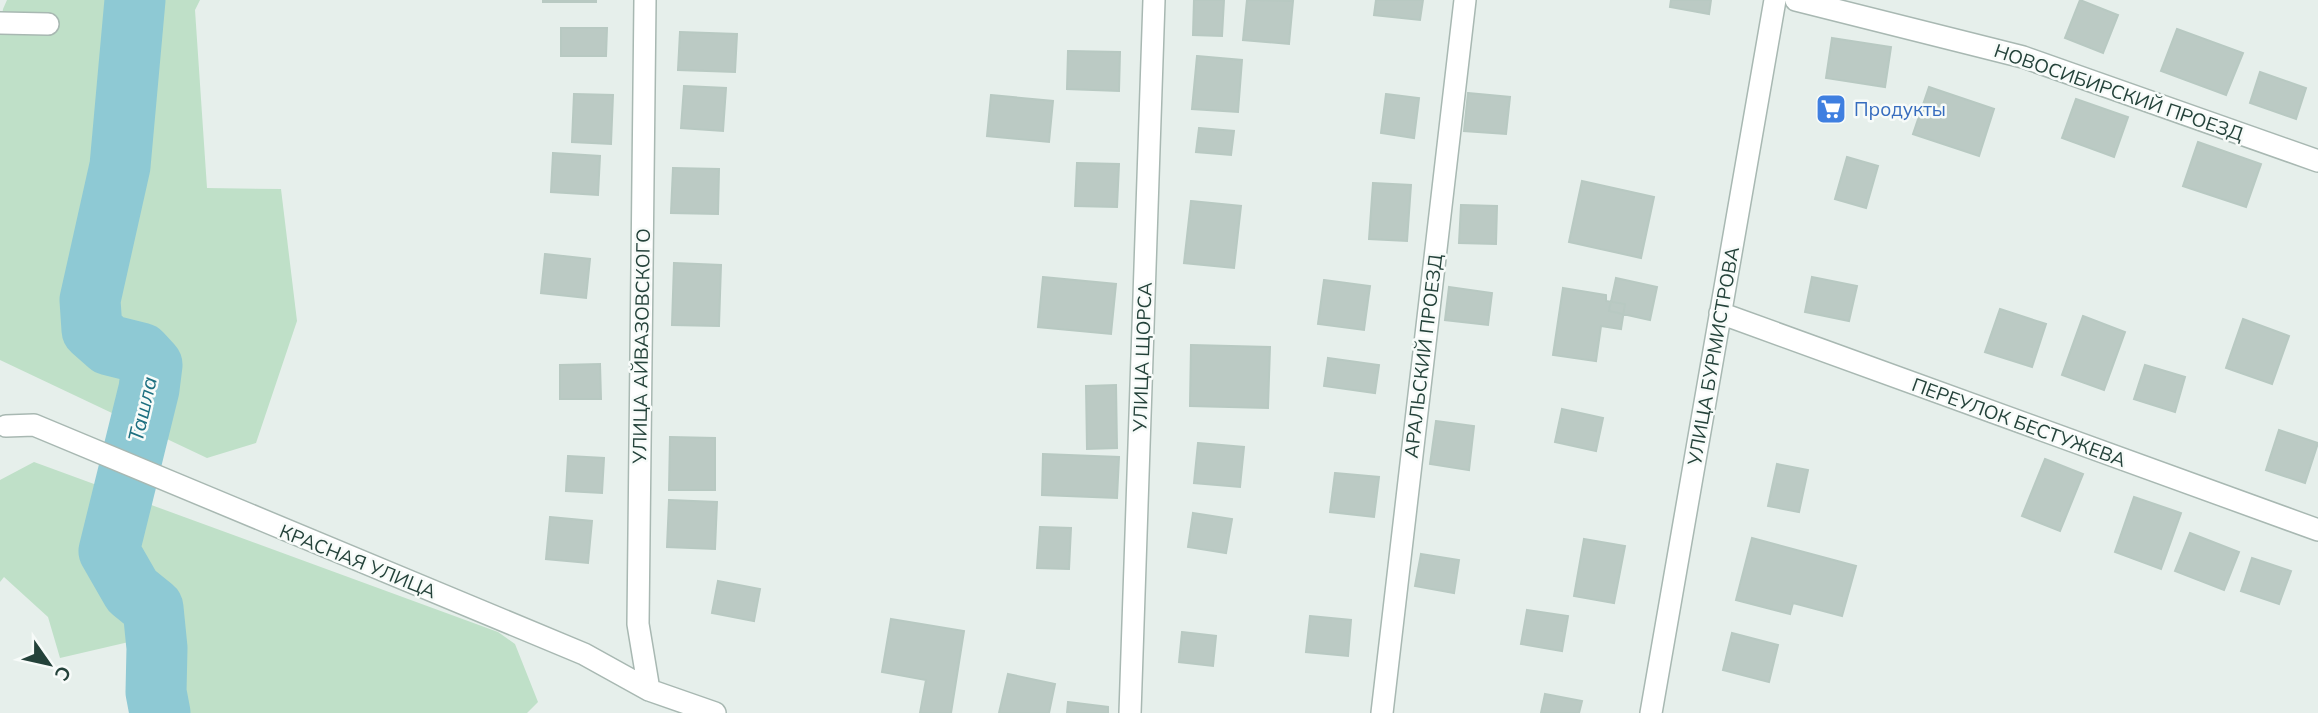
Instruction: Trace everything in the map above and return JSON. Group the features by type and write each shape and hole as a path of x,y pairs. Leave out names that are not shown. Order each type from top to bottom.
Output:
{"street":[{"name":"УЛИЦА АЙВАЗОВСКОГО","path":"645,0 638,624 649,690"},
{"name":"УЛИЦА ЩОРСА","path":"1130,713 1154,0"},
{"name":"АРАЛЬСКИЙ ПРОЕЗД","path":"1382,713 1465,0"},
{"name":"УЛИЦА БУРМИСТРОВА","path":"1651,713 1775,0"},
{"name":"НОВОСИБИРСКИЙ ПРОЕЗД","path":"1796,0 2023,57 2318,160"},
{"path":"0,23 48,24"},
{"name":"ПЕРЕУЛОК БЕСТУЖЕВА","path":"1720,313 2318,530"},
{"name":"КРАСНАЯ УЛИЦА","path":"2,425 34,425 584,654 689,709 715,713"}],"green space":[{"path":"7,0 200,0 195,10 207,188 281,189 297,321 256,443 207,458 0,360 0,29"},
{"path":"34,462 498,632 515,644 538,702 527,713 171,713 176,631 60,658 48,617 4,577 0,582 0,480"}],"building":[{"path":"596,0 596,2 543,2"},
{"path":"1194,0 1224,0 1222,36 1193,35"},
{"path":"1247,0 1293,1 1289,44 1243,40"},
{"path":"1376,0 1423,0 1420,20 1374,15"},
{"path":"1671,0 1711,0 1709,14 1670,7"},
{"path":"2080,0 2118,15 2103,53 2065,38"},
{"path":"561,28 607,28 606,56 561,56"},
{"path":"2177,29 2243,53 2226,95 2161,71"},
{"path":"680,32 737,34 735,72 678,70"},
{"path":"1832,38 1891,47 1885,87 1826,78"},
{"path":"1068,51 1120,52 1119,91 1067,89"},
{"path":"1197,56 1242,60 1238,112 1192,109"},
{"path":"2260,72 2306,88 2296,119 2250,103"},
{"path":"684,86 726,88 723,131 681,128"},
{"path":"1929,87 1994,109 1979,156 1913,134"},
{"path":"1468,93 1510,97 1506,134 1464,131"},
{"path":"574,94 613,95 611,144 572,142"},
{"path":"1386,94 1419,98 1414,138 1381,133"},
{"path":"991,95 1053,101 1049,142 987,136"},
{"path":"2076,99 2128,117 2114,157 2062,138"},
{"path":"1199,128 1234,131 1231,155 1196,152"},
{"path":"2198,142 2261,164 2246,207 2183,186"},
{"path":"553,153 600,156 598,195 551,192"},
{"path":"1847,157 1878,166 1866,208 1835,199"},
{"path":"1077,163 1119,164 1117,207 1075,206"},
{"path":"673,168 719,169 718,214 671,213"},
{"path":"1582,181 1654,197 1641,258 1569,242"},
{"path":"1373,183 1411,185 1407,241 1369,239"},
{"path":"1191,201 1241,206 1234,268 1184,263"},
{"path":"1461,205 1497,206 1496,244 1459,243"},
{"path":"545,254 590,259 586,298 541,293"},
{"path":"674,263 721,265 719,326 672,325"},
{"path":"1043,277 1116,284 1111,334 1038,327"},
{"path":"1812,277 1857,286 1849,321 1805,312"},
{"path":"1616,278 1657,287 1650,320 1609,311"},
{"path":"1324,280 1370,286 1364,330 1318,324"},
{"path":"1449,287 1492,293 1488,325 1445,320"},
{"path":"1563,288 1606,295 1606,301 1625,304 1621,329 1601,326 1596,361 1553,355"},
{"path":"2000,309 2046,324 2032,367 1985,352"},
{"path":"2083,316 2125,332 2104,390 2062,375"},
{"path":"2243,319 2289,336 2272,384 2226,368"},
{"path":"1191,345 1270,347 1268,408 1190,406"},
{"path":"1328,358 1379,365 1375,393 1324,386"},
{"path":"600,364 601,399 560,399 560,365"},
{"path":"2145,365 2185,377 2175,412 2134,399"},
{"path":"1116,385 1117,448 1087,449 1086,386"},
{"path":"1562,409 1603,418 1596,451 1555,442"},
{"path":"1436,421 1474,426 1469,470 1430,464"},
{"path":"2279,430 2318,443 2305,483 2266,470"},
{"path":"670,437 715,438 715,490 669,490"},
{"path":"1198,443 1244,447 1240,487 1194,483"},
{"path":"1043,454 1119,457 1117,498 1042,495"},
{"path":"568,456 604,458 602,493 566,491"},
{"path":"2045,459 2083,474 2060,531 2022,516"},
{"path":"1777,464 1808,470 1799,512 1768,506"},
{"path":"1335,473 1379,477 1374,517 1330,512"},
{"path":"2134,497 2181,513 2161,569 2115,552"},
{"path":"669,500 717,502 715,549 667,547"},
{"path":"1193,513 1232,519 1226,553 1188,547"},
{"path":"550,517 592,521 588,563 546,559"},
{"path":"1040,527 1071,528 1069,569 1037,568"},
{"path":"2190,533 2239,552 2224,590 2175,571"},
{"path":"1752,538 1856,566 1842,616 1793,603 1790,614 1736,600"},
{"path":"1584,539 1625,546 1614,603 1574,596"},
{"path":"1421,554 1459,560 1454,593 1415,586"},
{"path":"2252,558 2291,571 2279,604 2241,591"},
{"path":"718,581 760,589 754,621 712,613"},
{"path":"1527,610 1568,616 1562,651 1521,644"},
{"path":"1310,616 1351,620 1348,656 1306,652"},
{"path":"891,619 964,631 951,713 920,713 926,680 882,672"},
{"path":"1182,632 1216,636 1213,666 1179,662"},
{"path":"1732,633 1778,645 1769,682 1723,670"},
{"path":"1008,674 1055,684 1049,713 999,713"},
{"path":"1545,694 1582,701 1579,713 1541,713"},
{"path":"1068,702 1108,707 1108,713 1067,713"}],"waterway":[{"name":"Ташла","path":"135,0 120,166 90,300 92,330 109,345 141,353 152,365 149,389 109,551 132,591 153,608 157,648 156,692 160,713"}],"place":[{"name":"Продукты","path":"1831,109"}]}
